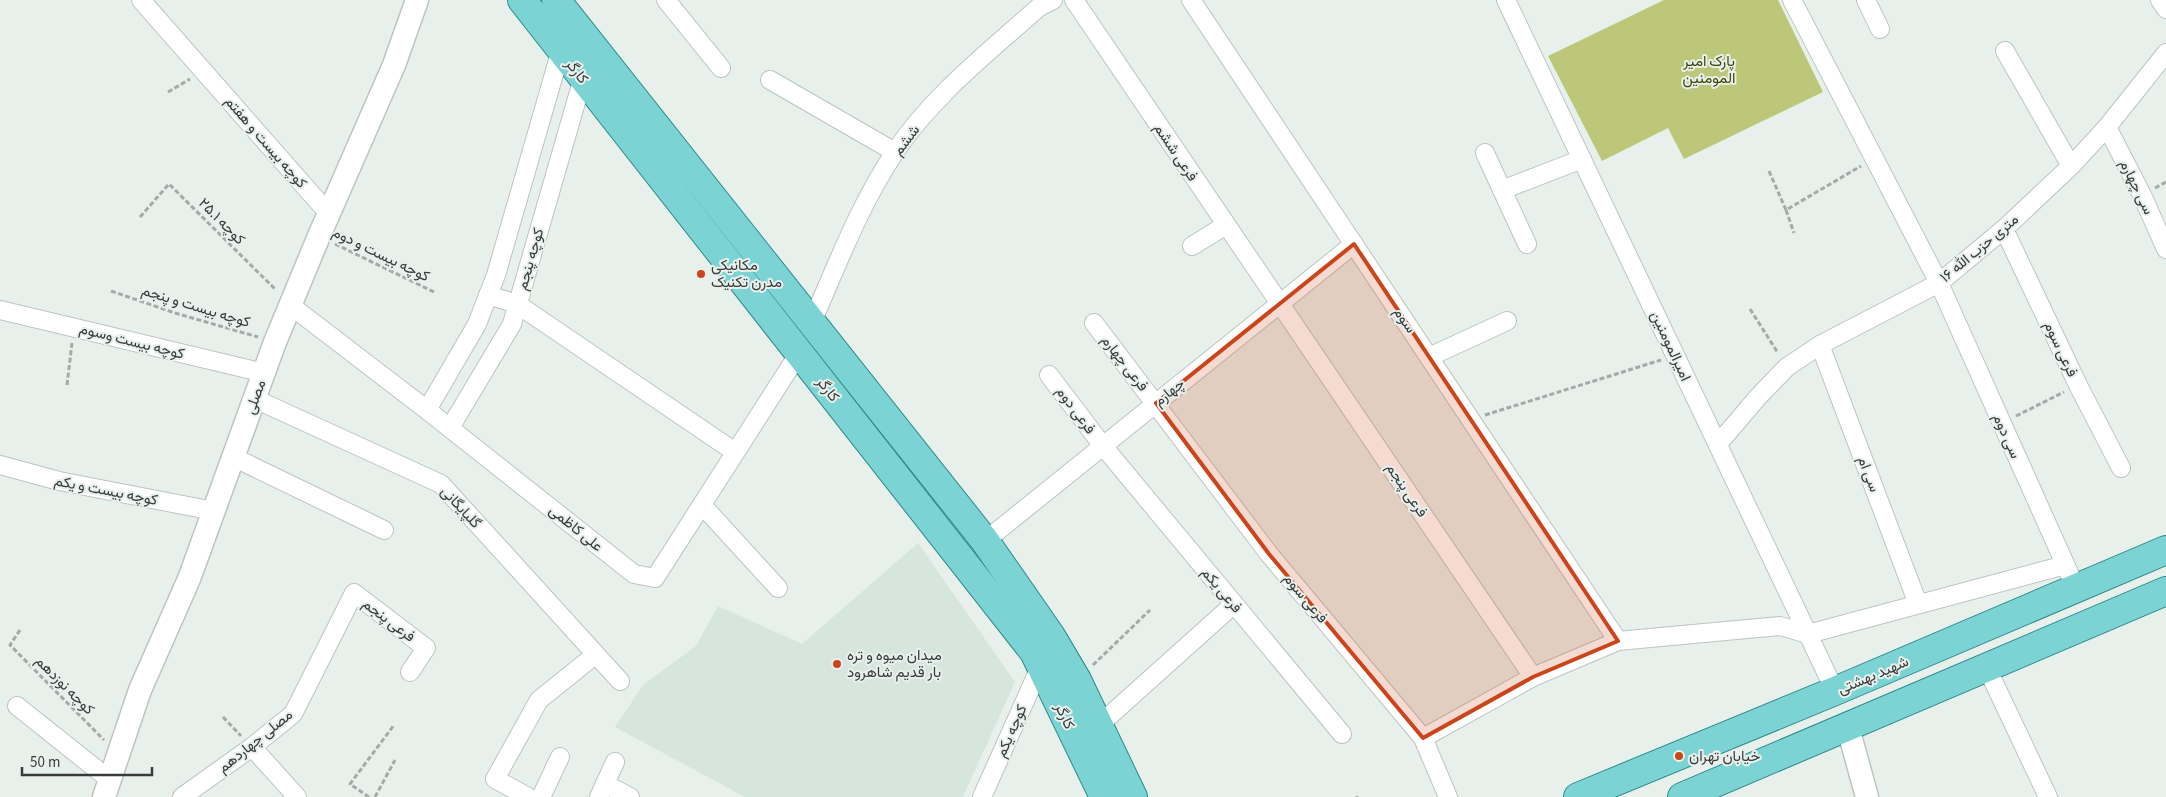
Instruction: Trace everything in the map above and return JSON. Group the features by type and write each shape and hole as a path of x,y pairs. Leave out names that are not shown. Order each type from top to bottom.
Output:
{"main road":[{"name":"کارگر","path":"522,0 1034,652 1104,797"},
{"name":"کارگر","path":"559,2 985,540 1052,636 1076,680 1132,797"},
{"name":"شهید بهشتی","path":"1578,797 1835,691 2071,577 2166,550"},
{"path":"1682,797 1848,728 2166,591"}],"street":[{"name":"کوچه بیست و هفتم","path":"141,0 329,214"},
{"path":"666,0 721,68"},
{"name":"فرعی ششم","path":"1074,0 1280,303"},
{"name":"سوم","path":"1191,0 1618,641"},
{"name":"امیرالمومنین","path":"1506,0 1835,691"},
{"name":"سی دوم","path":"1792,0 1939,283 2071,577"},
{"path":"1866,0 1880,29"},
{"path":"2160,0 2166,8"},
{"name":"مصلی","path":"107,788 140,690 189,579 275,342 394,65 412,2"},
{"name":"ششم","path":"812,322 854,225 895,152 939,98 1040,2"},
{"path":"428,410 477,324 496,275 561,50"},
{"path":"2005,51 2071,166"},
{"name":"۱۶ متری حزب الله","path":"1718,444 1758,397 1787,367 1820,345 1939,283 2004,229 2071,166 2107,127 2166,53"},
{"name":"کوچه پنجم","path":"450,428 512,324 583,78"},
{"path":"770,80 895,152"},
{"name":"سی چهارم","path":"2107,127 2142,195 2166,249"},
{"path":"1485,153 1527,244"},
{"path":"1502,190 1582,159"},
{"path":"1192,246 1226,225"},
{"name":"فرعی سوم","path":"2004,229 2078,385 2121,468"},
{"name":"چهارم","path":"985,540 1354,244"},
{"path":"488,295 517,304 735,452"},
{"name":"فرعی پنجم","path":"1280,303 1533,677"},
{"name":"علی کاظمی","path":"290,305 428,410 634,574 655,578 799,353"},
{"name":"کوچه بیست وسوم","path":"0,310 264,373"},
{"path":"1429,357 1507,321"},
{"name":"فرعی چهارم","path":"1094,323 1156,403"},
{"name":"سی ام","path":"1820,345 1918,604"},
{"name":"فرعی دوم","path":"1049,375 1103,446"},
{"name":"گلپایگانی","path":"255,399 441,484 595,655 620,680"},
{"name":"فرعی سوم","path":"1156,403 1269,554 1423,738 1448,797"},
{"name":"فرعی یکم","path":"1103,446 1342,734"},
{"path":"233,457 384,530"},
{"name":"کوچه بیست و یکم","path":"0,465 59,481 214,511"},
{"path":"702,505 778,588"},
{"path":"1423,738 1533,677 1618,641 1780,626 1808,634 1918,604 2071,577"},
{"name":"فرعی پنجم","path":"354,593 426,648 410,672"},
{"name":"مصلی چهاردهم","path":"182,797 203,791 252,747 293,714 354,593"},
{"path":"1098,726 1234,604"},
{"path":"528,797 495,779 539,700 595,655"},
{"name":"کوچه یکم","path":"982,797 1041,665"},
{"path":"1987,668 2048,797"},
{"path":"17,706 107,788"},
{"path":"1848,728 1867,797"},
{"path":"252,747 297,797"},
{"path":"541,797 560,757"},
{"path":"615,762 602,790 630,797"}],"path":[{"path":"168,92 203,70"},
{"path":"1786,210 1874,158"},
{"path":"1769,171 1794,233"},
{"name":"کوچه ۲۵.۱","path":"140,217 170,184 290,305"},
{"name":"کوچه بیست و دوم","path":"319,236 434,292"},
{"name":"کوچه بیست و پنجم","path":"111,292 275,342"},
{"path":"1750,309 1787,367"},
{"path":"66,384 74,327"},
{"path":"1471,420 1676,356"},
{"path":"2002,423 2078,385"},
{"path":"1076,680 1150,610"},
{"name":"کوچه نوزدهم","path":"20,630 10,645 118,754"},
{"path":"223,717 252,747"},
{"path":"369,797 350,784 394,725"},
{"path":"375,797 395,760"}],"highlighted area":[{"path":"1354,244 1618,641 1533,677 1423,738 1269,554 1156,403"}],"shaded area":[{"name":"میدان میوه و تره بار قدیم شاهرود","path":"918,543 1015,682 963,797 745,797 615,727 644,684 696,646 718,606 802,644"}],"green space":[{"name":"پارک امیر المومنین","path":"1664,0 1778,0 1823,92 1684,159 1668,128 1602,161 1548,56"}],"place":[{"name":"مکانیکی مدرن تکنیک","path":"701,274"},
{"name":"میدان میوه و تره بار قدیم شاهرود","path":"837,664"},
{"name":"خیابان تهران","path":"1679,756"}]}
